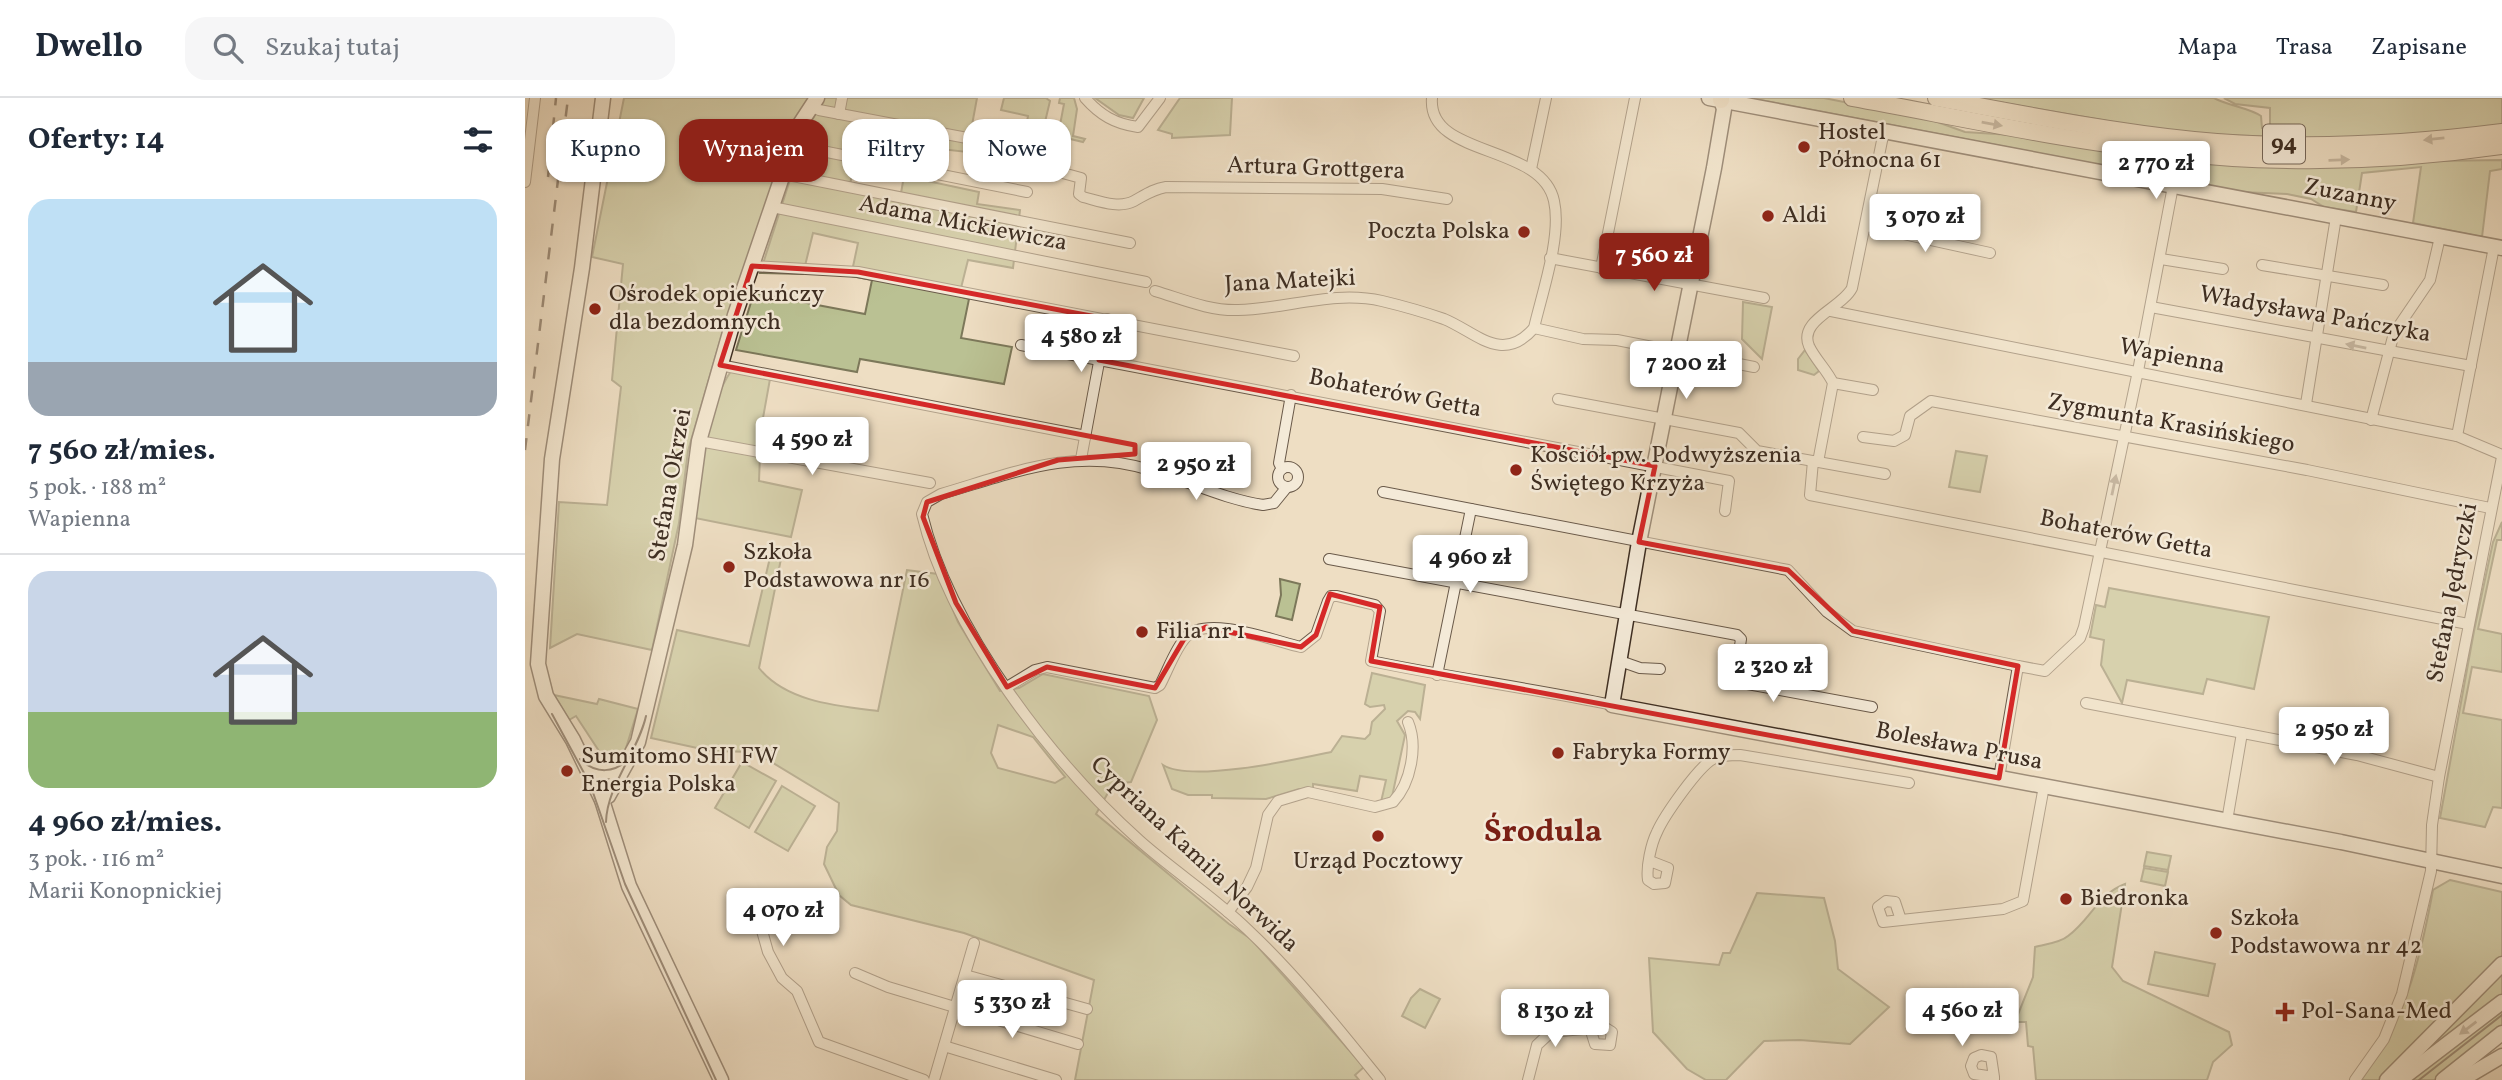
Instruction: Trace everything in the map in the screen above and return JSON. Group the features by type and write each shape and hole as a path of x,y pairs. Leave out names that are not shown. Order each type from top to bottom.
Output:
{"main road":[{"name":"94","path":"1852,98 2047,134 2170,153 2328,160 2453,153 2502,146"},
{"name":"94","path":"1936,98 2067,122 2197,140 2262,144 2379,143 2502,132"},
{"path":"2453,153 2502,152"}],"street":[{"path":"525,182 535,98"},
{"path":"603,98 548,495 537,652 539,675 548,700 586,765 602,800 629,886 720,1080"},
{"path":"814,102 839,114 842,98"},
{"path":"1085,98 1101,114 1115,122 1138,127 1160,98"},
{"path":"1432,98 1433,115 1444,129 1464,141 1531,169 1548,186 1554,201 1550,258 1534,328 1583,339 1617,340 1754,367"},
{"path":"1531,169 1546,98"},
{"path":"1601,268 1635,98"},
{"path":"1612,705 1639,542 1724,110 1716,99"},
{"name":"Zuzanny","path":"1716,99 2498,247"},
{"name":"Stefana Okrzei","path":"805,119 814,102"},
{"name":"Artura Grottgera","path":"839,114 1004,145 1034,156 1059,172 1081,178 1079,194 1083,197 1117,204 1134,201 1153,190 1165,187 1382,189 1447,199"},
{"path":"1873,390 1833,383 1809,347 1807,338 1814,322 1831,311 1852,288 1867,226 1884,131"},
{"path":"828,152 1027,192"},
{"name":"Stefana Okrzei","path":"602,800 608,796 638,741 685,545 699,441 720,365 780,182"},
{"path":"823,182 1130,243"},
{"path":"1383,492 1788,570 1827,612 1853,631 2045,671 2080,638 2139,371 2173,186"},
{"name":"Adama Mickiewicza","path":"772,207 1146,282"},
{"path":"2306,404 2336,217"},
{"path":"1867,226 1990,253"},
{"path":"2371,420 2394,333 2430,280 2440,237"},
{"path":"2458,436 2498,247"},
{"path":"1550,258 1764,298"},
{"path":"2161,259 2223,269"},
{"path":"2262,265 2383,285"},
{"path":"752,266 858,272 1294,356"},
{"name":"Jana Matejki","path":"1155,291 1192,303 1236,310 1341,297 1371,299 1434,316 1491,344 1501,346 1527,336 1534,328"},
{"name":"Władysława Pańczyka","path":"2151,307 2471,366"},
{"name":"Wapienna","path":"1831,311 2458,436 2502,456"},
{"path":"1108,319 1081,459 1147,469 1263,505 1274,503 1287,487 1297,480 1297,472 1290,467 1282,469"},
{"name":"Bohaterów Getta","path":"1021,345 1729,481 1725,511"},
{"path":"720,365 1086,436"},
{"path":"1815,462 1833,383"},
{"path":"1287,487 1279,482 1282,469 1279,463 1291,395"},
{"path":"1558,399 1739,433 1756,451 1885,474"},
{"name":"Zygmunta Krasińskiego","path":"1863,437 1894,441 1905,435 1910,416 1931,401 2124,439 2307,470 2490,508"},
{"path":"699,441 930,483"},
{"name":"Stefana Jędryczki","path":"2432,861 2432,825 2439,777 2502,456"},
{"name":"Cypriana Kamila Norwida","path":"1081,459 1058,460 1010,473 941,494 927,502 923,517 955,603 1007,687 1056,755 1141,841 1228,912 1290,972 1381,1080"},
{"name":"Bohaterów Getta","path":"1815,462 1810,495 2468,624"},
{"path":"1437,676 1471,509"},
{"path":"1329,559 1737,635 1741,639 1736,673 1742,683 1872,707"},
{"name":"Bolesława Prusa","path":"1007,687 1035,670 1047,667 1155,688 1160,685 1184,639 1191,632 1206,627 1222,628 1301,647 1316,635 1331,596 1375,605 1380,611 1371,661 1469,682 1502,684 2044,786 2500,876"},
{"path":"1620,661 1640,668 1660,669"},
{"path":"2000,778 2018,666"},
{"path":"2086,703 2357,755 2439,777"},
{"path":"1228,912 1247,887 1256,868 1268,815 1278,801 1308,792 1375,807 1394,803 1405,786 1409,771 1414,735 1408,722"},
{"path":"2227,821 2242,733"},
{"path":"1650,861 1656,833 1664,820 1696,775 1711,760 1724,756 1740,755 1909,783"},
{"path":"586,765 601,772 622,770"},
{"path":"1901,920 2003,909 2023,901 2044,786"},
{"path":"2355,1080 2384,1039 2402,995 2432,861"},
{"path":"745,898 757,913 768,952 782,978 797,991 819,1042 924,1080"},
{"path":"934,1080 974,943"},
{"path":"2387,1080 2502,964"},
{"path":"855,973 888,987 1078,1044"},
{"path":"965,975 1087,1009"},
{"path":"2400,1080 2502,1002"},
{"path":"1528,1080 1537,1045 1551,1032 1590,1028"},
{"path":"2443,1080 2502,1033"},
{"path":"944,1046 1056,1080"},
{"path":"1986,1055 1993,1060 1994,1079 1973,1077 1972,1062 1977,1056 1986,1055"},
{"path":"2461,1080 2502,1056"}],"highlighted area":[{"path":"752,266 858,272 1107,319 1099,360 1655,466 1639,542 1788,570 1853,631 2018,666 1999,778 1371,661 1380,607 1330,594 1316,635 1301,647 1206,627 1184,639 1155,688 1047,667 1007,687 956,603 923,517 927,502 1058,460 1135,454 1135,445 720,365"}],"green space":[{"path":"624,98 809,98 798,119 679,119 679,182 773,182 724,327 688,451 679,523 652,650 577,634 550,648 559,502 607,505 621,387 612,380 623,264 592,257 607,182 665,182 665,119 620,119"},
{"path":"824,98 977,98 973,119 963,119 963,152 949,150 949,119 842,119 842,182 901,193 903,182 932,182 979,192 977,204 1020,210 1013,268 968,260 959,296 969,299 961,338 1012,347 1004,384 860,359 857,372 736,350 754,293 865,314 872,280 851,276 858,243 813,233 803,274 760,273 789,182 828,182 828,119 813,119"},
{"path":"1004,98 1046,98 1050,101 1046,119 1027,119 1028,116 1001,110"},
{"path":"1060,98 1074,98 1077,109 1073,136 1085,139 1083,142 1071,139 1071,119 1061,119 1064,104 1059,103"},
{"path":"1095,98 1144,98 1133,118 1119,115"},
{"path":"1180,98 1232,98 1230,135 1172,138 1172,134 1158,130"},
{"path":"1750,98 1824,98 1929,119 1965,132 2028,136 2229,164 2502,160 2502,169 2490,171 2482,237 2413,223 2421,167 2362,173 2356,212 2324,207 2311,199 2287,194 2241,192"},
{"path":"1976,98 2214,98 2261,116 2262,128 2270,127 2270,108 2235,104 2224,98 2502,98 2502,127 2350,140 2176,133"},
{"path":"1743,302 1772,307 1762,359 1742,339"},
{"path":"1805,350 1819,371 1814,375 1798,370 1798,359"},
{"path":"731,371 770,379 761,429 759,481 802,490 791,537 695,518 704,442 714,405"},
{"path":"1956,451 1987,456 1980,492 1949,487"},
{"path":"2502,522 2502,540 2497,540 2478,629 2502,634 2502,672 2472,667 2463,713 2502,720 2502,808 2493,807 2485,827 2440,818 2474,631 2493,542"},
{"path":"773,545 782,551 782,554 759,668 783,688 798,695 830,704 878,711 907,570 938,574 958,622 1000,691 1019,688 1043,674 1149,696 1157,720 1131,782 1113,784 1096,814 1229,924 1251,939 1364,1067 1355,1075 1359,1080 1075,1080 1094,980 964,933 851,905 839,895 824,864 827,847 837,831 839,803 755,752 711,751 651,738 677,630 749,646","holes":["998,725 1033,737 1065,777 1055,783 998,768 991,753"]},
{"path":"1280,579 1300,584 1292,620 1276,616 1281,595"},
{"path":"2109,588 2269,617 2254,689 2207,679 2203,694 2127,680 2122,703 2101,665 2104,640 2090,637 2096,605 2105,607"},
{"path":"1372,673 1425,685 1420,719 1415,712 1408,711 1397,721 1405,735 1392,797 1381,802 1386,780 1360,776 1357,791 1313,784 1313,790 1299,789 1266,799 1212,798 1212,795 1188,795 1172,789 1163,765 1196,772 1245,768 1331,752 1342,736 1365,739 1370,734 1372,722 1385,709 1384,705 1370,707 1365,704"},
{"path":"554,695 597,704 599,699 638,709 622,761 605,765 595,761 591,757 599,751 576,716 569,720"},
{"path":"742,762 776,781 749,828 715,808"},
{"path":"782,786 815,806 788,851 755,832"},
{"path":"2147,852 2171,856 2168,870 2144,866"},
{"path":"2144,868 2168,872 2165,886 2141,881"},
{"path":"2450,880 2502,892 2502,957 2380,1080 2361,1080 2389,1034 2409,990 2433,890"},
{"path":"2125,884 2112,967 2123,981 2229,1032 2232,1045 2213,1062 2207,1080 2036,1080 2033,1047 2028,1046 2026,1022 2015,1022 2033,977 2035,947 2065,938 2101,900"},
{"path":"1757,893 1824,898 1835,941 1838,969 1889,1007 1850,1044 1800,1040 1764,1041 1726,1080 1706,1080 1687,1069 1653,1032 1649,958 1719,965 1723,953 1730,953"},
{"path":"2155,952 2215,964 2208,996 2148,984"},
{"path":"2502,970 2502,995 2405,1069"},
{"path":"1420,989 1440,999 1425,1028 1402,1016 1411,998"},
{"path":"2502,1006 2502,1028 2435,1080 2407,1080"}],"tram line":[{"path":"552,714 590,784 625,884 716,1080"},
{"path":"606,822 612,795 637,743 646,716"},
{"path":"580,759 592,767 605,770 618,767 629,758"},
{"path":"2419,1080 2502,1015"}],"railway":[{"path":"554,119 556,98"},
{"path":"525,450 568,98"}],"place":[{"name":"Hostel Północna 61","path":"1804,147"},
{"name":"Aldi","path":"1768,216"},
{"name":"Poczta Polska","path":"1524,232"},
{"name":"Ośrodek opiekuńczy dla bezdomnych","path":"595,309"},
{"name":"Kościół pw. Podwyższenia Świętego Krzyża","path":"1516,470"},
{"name":"Szkoła Podstawowa nr 16","path":"729,567"},
{"name":"Filia nr 1","path":"1142,632"},
{"name":"Fabryka Formy","path":"1558,753"},
{"name":"Sumitomo SHI FW Energia Polska","path":"567,771"},
{"name":"Urząd Pocztowy","path":"1378,836"},
{"name":"Biedronka","path":"2066,899"},
{"name":"Szkoła Podstawowa nr 42","path":"2216,933"},
{"name":"Pol-Sana-Med","path":"2285,1012"}],"district":[{"name":"Środula","path":"1543,833"}]}
